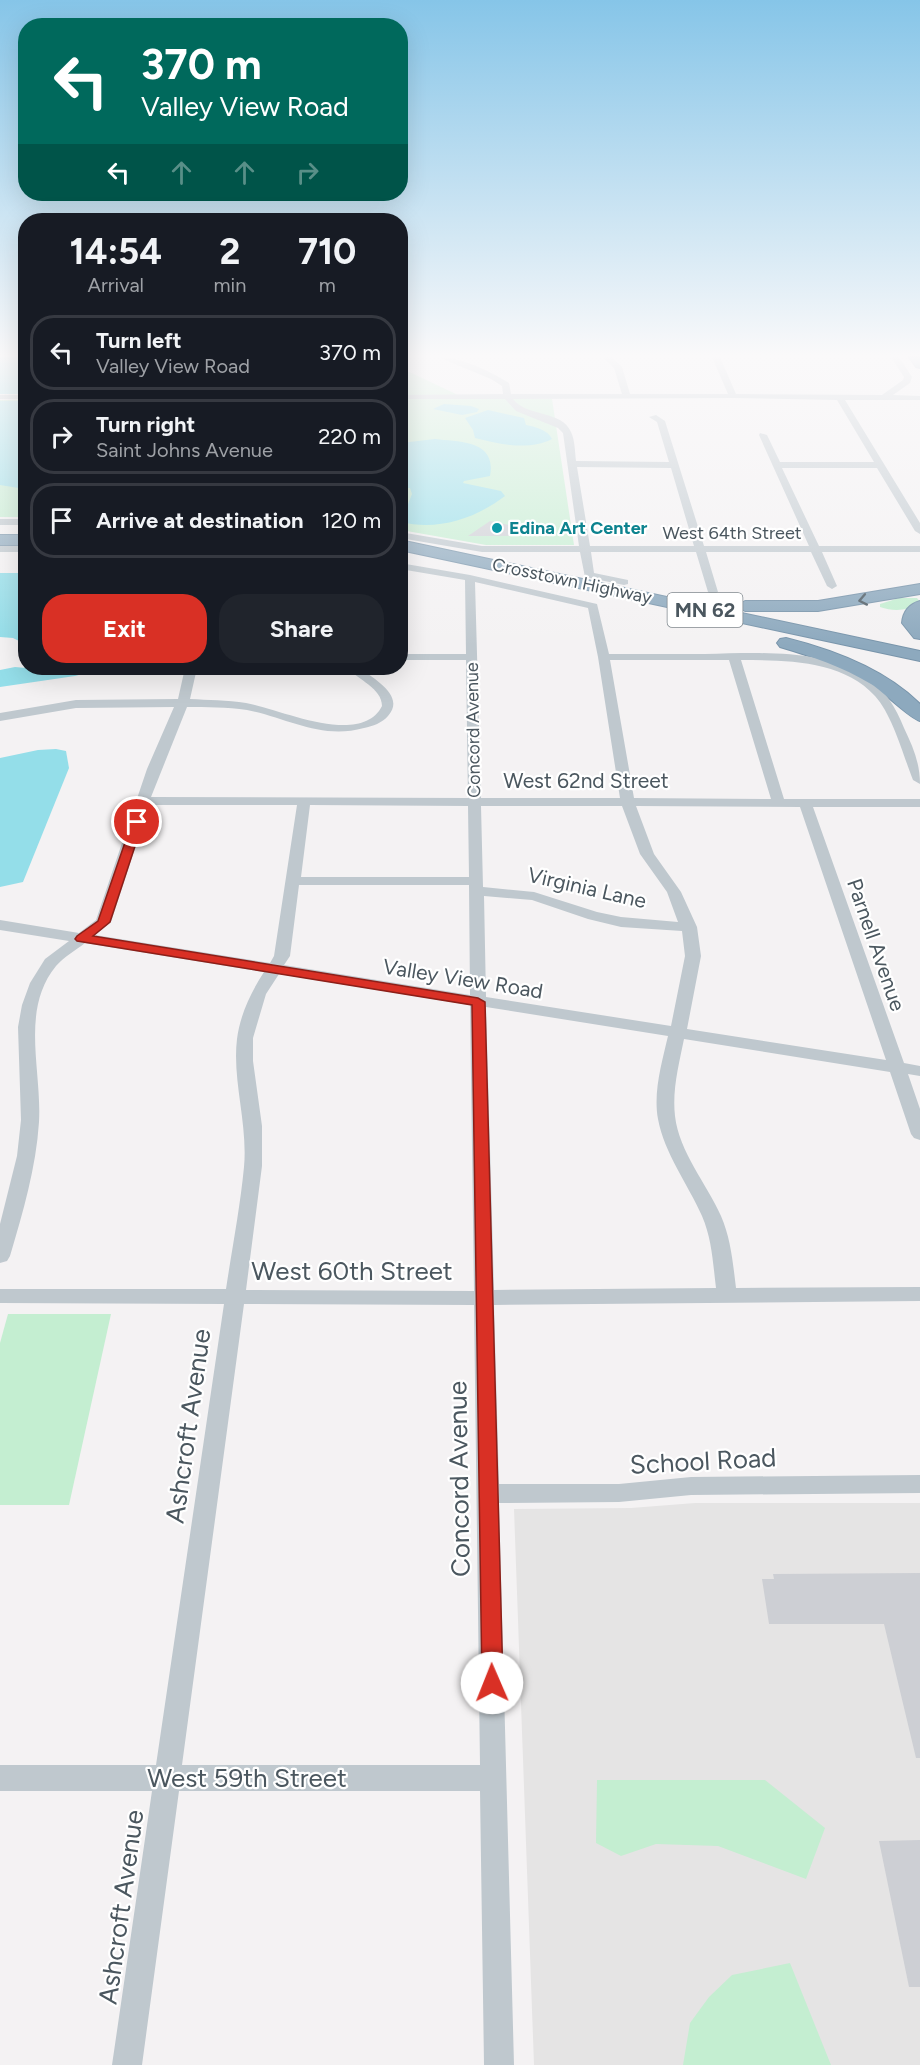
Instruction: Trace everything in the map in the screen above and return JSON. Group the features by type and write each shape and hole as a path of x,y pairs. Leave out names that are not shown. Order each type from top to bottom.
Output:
{"highway":[{"path":"0,531 18,531"},
{"path":"0,540 18,540"},
{"name":"Crosstown Highway","path":"408,547 920,656"},
{"name":"Crosstown Highway","path":"408,559 920,668"},
{"path":"490,563 697,600 756,607 839,604 920,589"},
{"path":"920,606 911,615 911,623 920,634"},
{"path":"751,632 828,656 850,666 893,691 920,716"}],"street":[{"path":"570,453 589,575 624,582"},
{"path":"671,453 713,592"},
{"path":"772,453 832,586"},
{"path":"873,453 920,531"},
{"path":"571,464 674,465"},
{"path":"777,465 880,465"},
{"path":"0,522 18,522"},
{"name":"West 64th Street","path":"408,536 482,549 920,549"},
{"path":"0,549 18,549"},
{"path":"408,567 470,578 592,606 604,657 628,802 647,854 674,892 689,927 693,956 690,979 667,1077 666,1116 671,1137 712,1217 720,1241 727,1294"},
{"name":"Concord Avenue","path":"470,578 499,2065"},
{"path":"408,657 471,657"},
{"path":"604,657 767,657 824,665 857,677 869,685 885,703 920,780"},
{"path":"734,657 779,803"},
{"path":"0,1256 27,1156 30,1120 26,1027 30,1005 38,982 51,962 103,922 189,675"},
{"path":"0,717 79,704 181,703 247,707 322,728 353,727 378,718 386,711 389,704 388,698 382,691 363,675"},
{"name":"West 62nd Street","path":"144,801 920,803"},
{"name":"Ashcroft Avenue","path":"127,2065 253,1166 254,1126 245,1061 245,1038 258,994 282,956 304,802"},
{"name":"Parnell Avenue","path":"805,803 920,1134"},
{"name":"Virginia Lane","path":"293,881 475,886 534,896 593,916 621,922 689,927"},
{"name":"Valley View Road","path":"0,925 920,1071"},
{"name":"West 60th Street","path":"0,1296 483,1298 920,1294"},
{"name":"School Road","path":"489,1494 619,1493 691,1486 920,1484"},
{"name":"West 59th Street","path":"0,1778 494,1778"}],"shaded area":[{"path":"695,1503 920,1503 920,2065 534,2065 514,1509 631,1508"}],"green space":[{"path":"0,453 18,453 18,517 0,517"},
{"path":"408,453 560,453 574,545 486,545 408,531"},
{"path":"899,598 917,598 920,602 901,610 880,607 880,604"},
{"path":"8,1314 111,1314 69,1505 0,1505 0,1343"},
{"path":"597,1780 765,1780 825,1828 806,1879 718,1846 656,1844 621,1856 596,1843"},
{"path":"790,1963 831,2065 683,2065 690,2023 709,1997 732,1975"}],"water":[{"path":"0,453 18,453 18,488 0,485"},
{"path":"408,453 486,453 491,464 490,476 463,483 501,491 505,496 468,517 442,524 415,524 408,523 408,504 412,494 408,488"},
{"path":"0,573 18,573 18,640 0,637"},
{"path":"15,667 18,667 18,675 79,675 0,687 0,670"},
{"path":"38,750 66,751 69,768 23,882 0,887 0,758"}],"building":[{"name":"Edina Art Center","path":"490,521 513,526 513,536 468,536"},
{"path":"920,1573 920,1758 916,1758 884,1624 769,1624 762,1579 774,1579 773,1574"},
{"path":"920,1840 920,1987 909,1987 879,1841"}],"place":[{"name":"Edina Art Center","path":"497,528"}],"route":[{"path":"137,822 103,922 82,939 478,1002 492,1683"}]}
